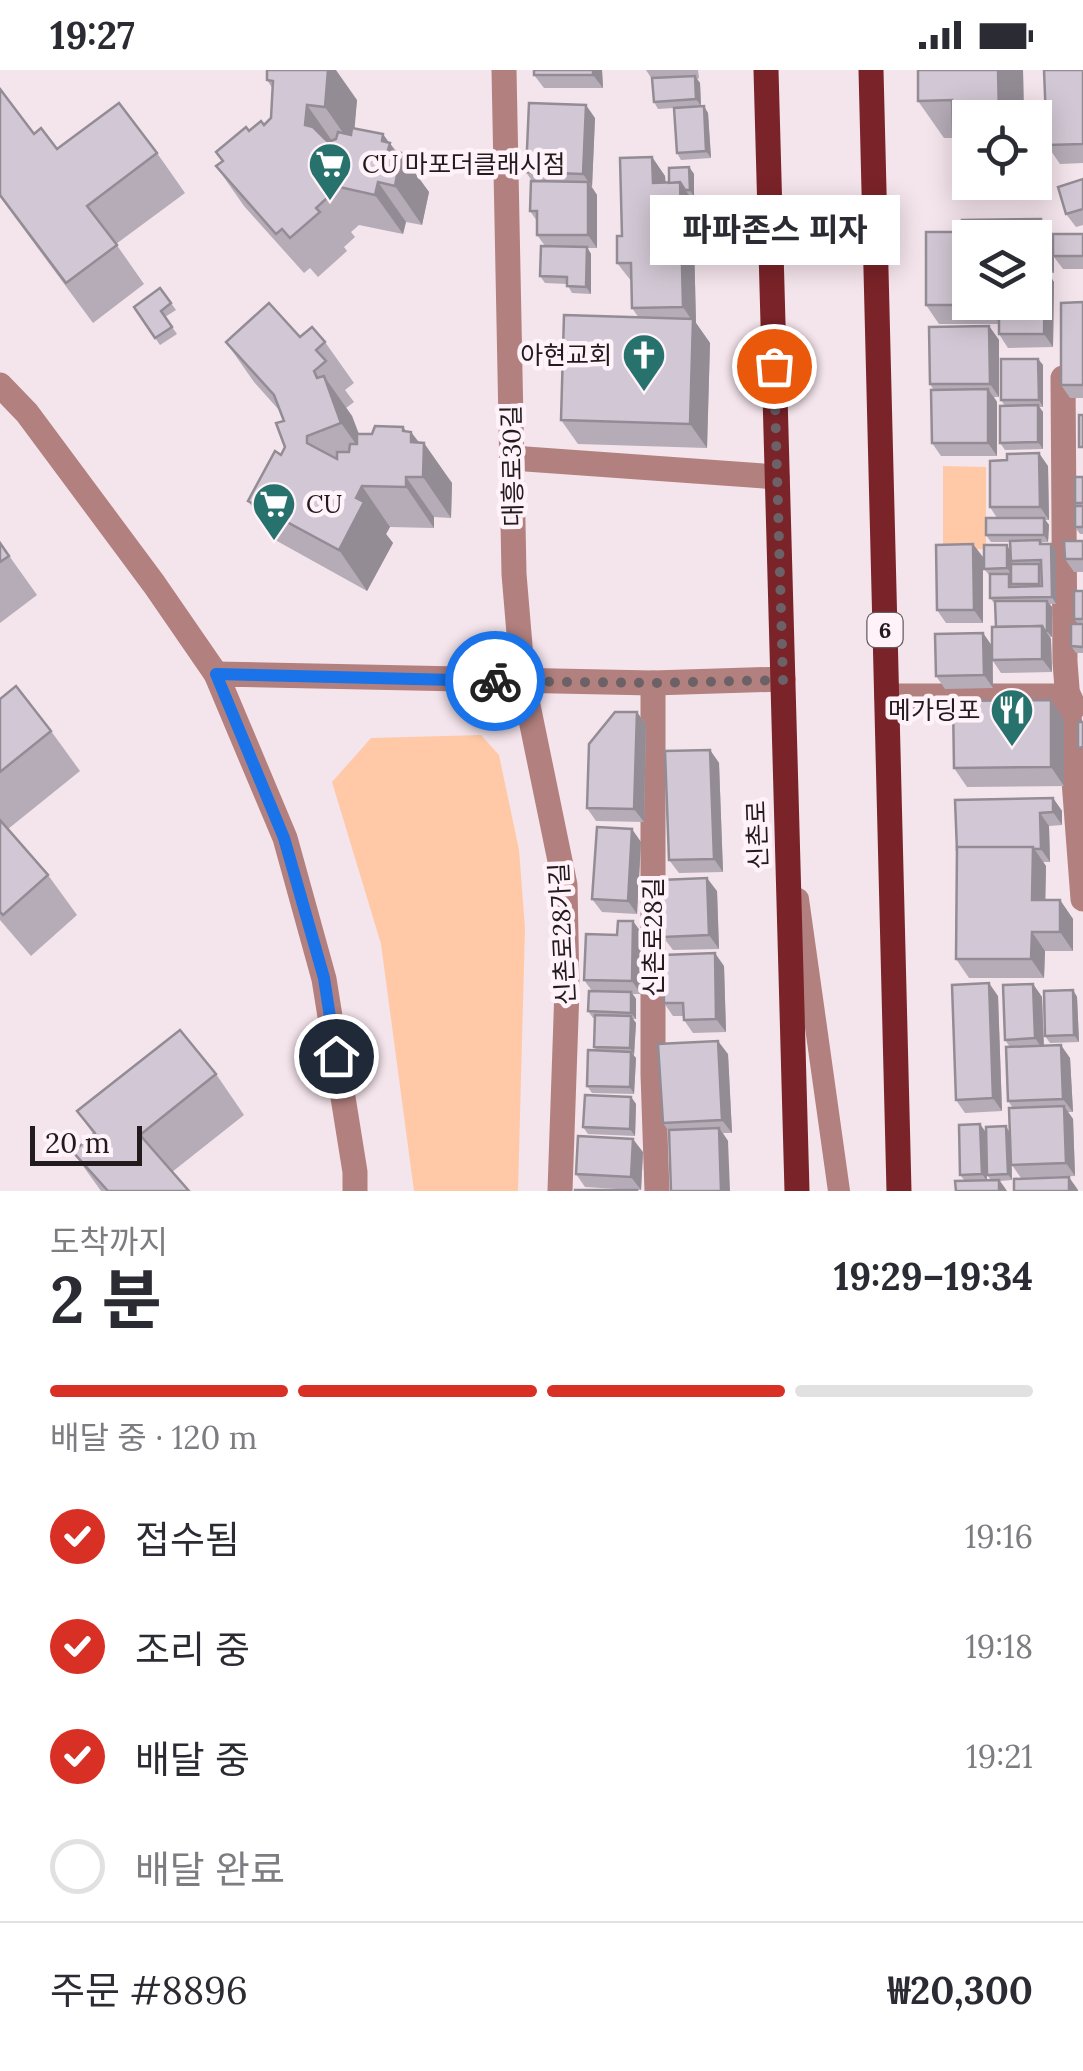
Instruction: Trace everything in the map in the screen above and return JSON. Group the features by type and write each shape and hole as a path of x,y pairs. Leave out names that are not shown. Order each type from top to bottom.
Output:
{"main road":[{"name":"신촌로","path":"766,70 798,1191"},
{"name":"6","path":"871,70 899,1191"}],"street":[{"name":"대흥로30길","path":"504,70 514,574 522,681"},
{"path":"1063,378 1065,662 1083,900"},
{"path":"0,386 62,460 216,674 284,838 324,978 355,1191"},
{"path":"512,458 777,477"},
{"path":"216,674 653,683 783,680"},
{"name":"신촌로28가길","path":"522,681 565,886 568,989 560,1191"},
{"name":"신촌로28길","path":"653,683 653,1057 658,1191"},
{"path":"887,696 1069,696"},
{"path":"1069,696 1083,721"}],"lane":[{"path":"787,822 839,1191"}],"shaded area":[{"path":"943,466 986,467 986,549 943,550"},
{"path":"481,735 499,755 519,850 525,928 518,1191 414,1191 381,944 332,782 371,738"}],"building":[{"path":"267,70 328,70 325,107 307,105 305,125 313,127 328,142 336,139 338,132 351,135 352,128 383,134 382,141 390,143 388,150 401,153 395,186 378,182 375,195 331,185 323,192 327,198 316,208 320,212 290,238 282,229 276,234 216,166 223,161 216,152 246,127 249,131 271,118 273,81 267,80"},
{"path":"534,70 593,70 593,75 534,75"},
{"path":"918,70 998,70 999,100 918,101"},
{"path":"1044,70 1083,70 1083,144 1052,145 1052,100 1045,100"},
{"path":"695,76 696,99 654,102 652,78"},
{"path":"0,89 34,134 41,128 57,149 119,103 157,153 87,206 117,245 66,283 0,195"},
{"path":"529,103 586,105 583,174 526,172"},
{"path":"704,106 706,151 677,153 674,108"},
{"path":"652,157 653,183 680,182 683,307 632,308 631,263 617,263 617,236 622,236 620,158"},
{"path":"689,167 690,190 685,190 680,182 669,183 669,168"},
{"path":"1083,179 1083,209 1066,214 1058,187"},
{"path":"531,181 588,182 588,235 537,235 537,211 530,211"},
{"path":"926,232 952,232 952,305 926,305"},
{"path":"1053,234 1083,234 1083,256 1053,256"},
{"path":"541,246 587,247 586,287 567,286 567,277 540,276"},
{"path":"160,288 171,303 161,311 172,327 155,338 134,307"},
{"path":"1083,302 1083,385 1061,385 1061,303"},
{"path":"269,303 300,337 312,327 325,342 316,350 326,361 314,371 317,378 324,376 341,423 307,436 307,443 337,459 337,452 349,452 350,444 357,444 357,434 372,434 375,426 403,427 403,431 411,432 411,442 424,443 423,477 406,477 406,487 362,486 356,498 364,502 339,550 248,501 275,451 281,455 285,447 276,423 284,421 274,395 226,342"},
{"name":"아현교회","path":"564,315 693,319 690,424 561,420"},
{"path":"999,320 1044,320 1044,334 999,334"},
{"path":"989,326 990,384 930,384 929,327"},
{"path":"1001,359 1038,359 1039,400 1001,400"},
{"path":"988,389 988,443 932,443 931,390"},
{"path":"1038,405 1038,442 1000,443 1000,406"},
{"path":"1079,415 1083,415 1083,447 1079,447"},
{"path":"1039,453 1040,507 990,507 990,461 1007,460 1007,454"},
{"path":"1075,477 1083,477 1083,503 1075,503"},
{"path":"1075,506 1083,506 1083,527 1075,527"},
{"path":"986,518 1044,518 1044,535 986,535"},
{"path":"1040,540 1040,544 1051,544 1052,597 990,598 990,574 1009,574 1009,587 1042,586 1041,560 1011,561 1010,541"},
{"path":"1064,541 1083,541 1083,559 1065,559"},
{"path":"0,543 9,556 0,562"},
{"path":"973,544 974,610 937,610 936,545"},
{"path":"984,545 1007,545 1007,568 984,569"},
{"path":"1011,564 1039,564 1039,584 1011,584"},
{"path":"1074,591 1083,591 1083,619 1074,619"},
{"path":"995,601 1047,601 1047,631 1042,626 996,627"},
{"path":"1071,624 1083,624 1083,647 1071,646"},
{"path":"1042,626 1042,659 992,660 992,627"},
{"path":"983,633 984,675 936,676 935,634"},
{"path":"16,686 51,731 0,772 0,699"},
{"path":"1051,700 1051,767 954,768 953,701"},
{"path":"615,712 637,712 634,809 587,808 589,744"},
{"path":"1078,722 1083,722 1083,747 1078,748"},
{"path":"710,750 714,859 669,860 665,751"},
{"path":"1053,798 1053,812 1040,813 1041,849 957,847 957,851 955,800"},
{"path":"0,820 48,875 3,915 0,912"},
{"path":"597,827 632,829 628,901 592,899"},
{"path":"957,847 1033,847 1032,900 1060,900 1060,932 1032,932 1031,959 956,959"},
{"path":"707,878 709,935 663,937 661,880"},
{"path":"618,921 633,921 632,981 584,980 586,934 617,935"},
{"path":"715,953 716,1019 684,1020 683,1003 664,1003 663,955"},
{"path":"989,983 993,1098 956,1100 952,985"},
{"path":"1033,984 1035,1038 1005,1040 1003,985"},
{"path":"1073,990 1074,1035 1045,1036 1044,991"},
{"path":"589,991 631,992 631,1013 588,1011"},
{"path":"595,1015 631,1016 630,1048 594,1047"},
{"path":"180,1030 216,1074 140,1135 189,1191 108,1191 73,1152 95,1133 77,1111"},
{"path":"718,1041 722,1120 663,1123 658,1044"},
{"path":"1061,1045 1063,1099 1008,1101 1006,1047"},
{"path":"588,1050 631,1052 630,1087 587,1086"},
{"path":"585,1095 631,1097 630,1129 583,1127"},
{"path":"1064,1106 1066,1163 1011,1165 1009,1108"},
{"path":"980,1124 982,1174 960,1175 959,1125"},
{"path":"1006,1126 1008,1174 987,1175 986,1127"},
{"path":"719,1128 721,1191 671,1191 669,1130"},
{"path":"578,1136 633,1139 631,1177 576,1174"},
{"path":"1069,1177 1069,1191 1014,1191 1014,1179"},
{"path":"999,1180 999,1191 956,1191 955,1181"}],"way so far":[{"path":"495,681 783,680 774,366"}],"place":[{"name":"CU 마포더클래시점","path":"330,202"},
{"name":"파파존스 피자","path":"774,366"},
{"name":"아현교회","path":"644,393"},
{"name":"CU","path":"274,542"},
{"name":"메가딩포","path":"1012,748"}],"route":[{"path":"336,1056 324,978 284,838 216,674 495,681"}]}
